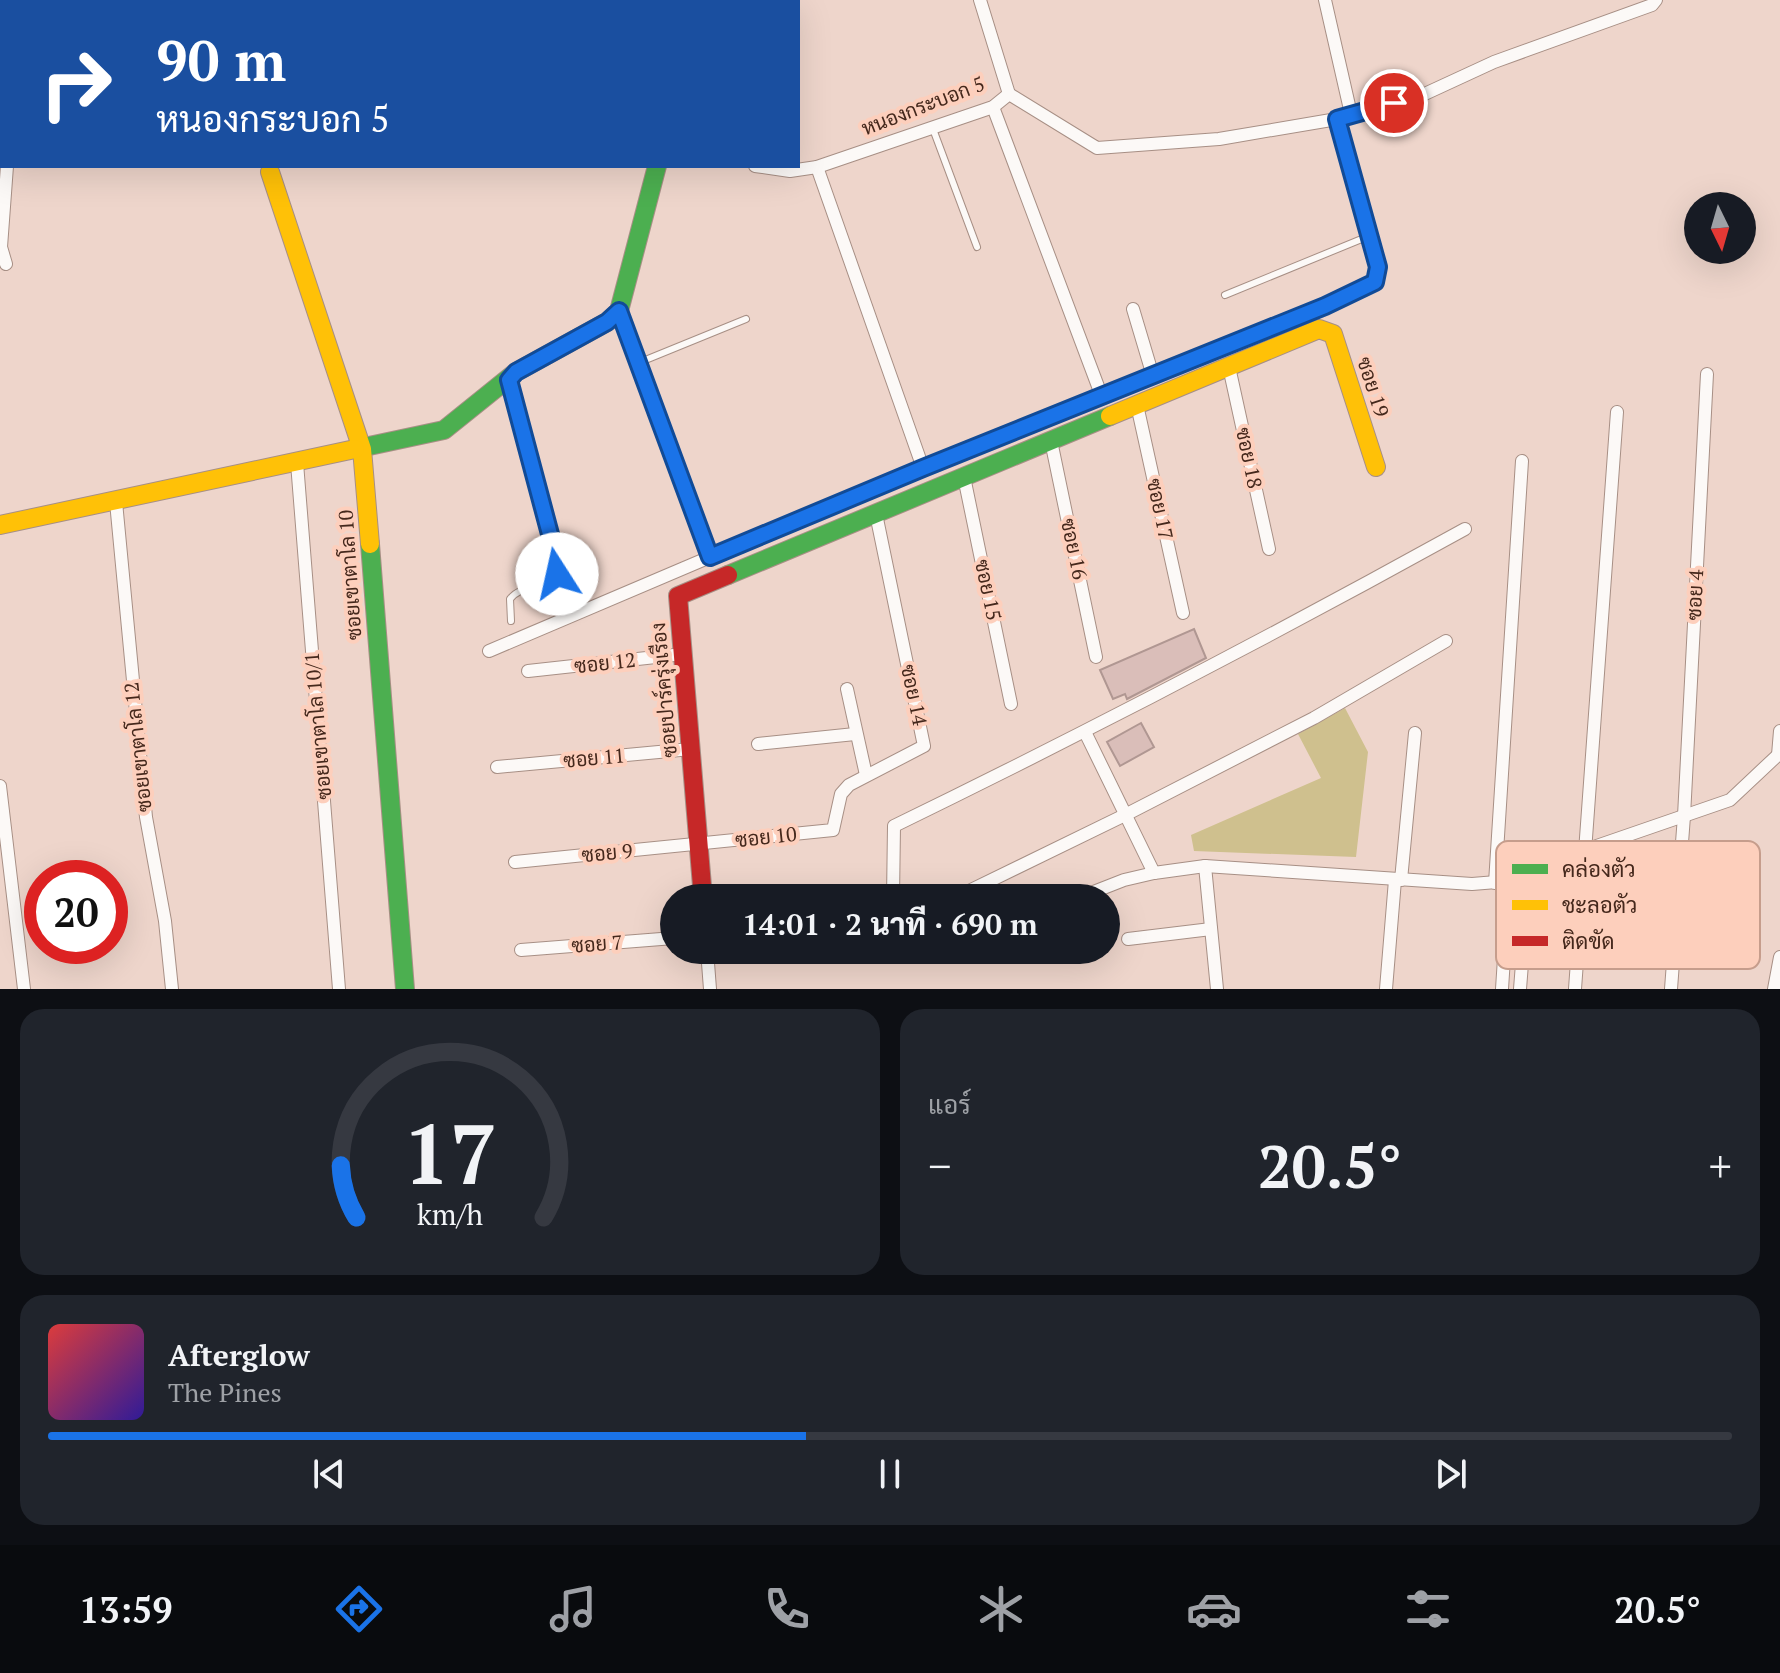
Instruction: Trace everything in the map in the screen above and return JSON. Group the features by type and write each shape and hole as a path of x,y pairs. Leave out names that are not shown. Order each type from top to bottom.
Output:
{"street":[{"name":"หนองกระบอก 5","path":"769,168 790,171 817,167 993,107 1009,94 980,0"},
{"path":"1325,0 1351,114"},
{"path":"1009,94 1097,148 1219,139 1337,119 1416,98 1494,62 1652,5 1656,0"},
{"path":"993,107 1102,397"},
{"path":"489,651 923,468 1325,306 1375,282 1378,267 1337,119"},
{"path":"817,167 923,468"},
{"path":"6,264 1,247 7,168"},
{"path":"0,525 444,430 516,372 607,322 619,311 656,168"},
{"name":"ซอยเขาตาโล 10","path":"270,172 362,449 405,989"},
{"path":"1133,309 1153,376"},
{"path":"619,311 710,557"},
{"name":"ซอยปาร์ครุ่งเรือง","path":"702,884 678,596 1319,329"},
{"name":"ซอย 19","path":"1319,329 1333,334 1376,467"},
{"name":"ซอย 18","path":"1229,367 1269,549"},
{"name":"ซอย 4","path":"1682,841 1707,374"},
{"name":"ซอย 17","path":"1137,405 1183,613"},
{"path":"1586,841 1617,412"},
{"name":"ซอย 16","path":"1051,441 1096,657"},
{"path":"1498,841 1522,461"},
{"name":"ซอยเขาตาโล 10/1","path":"297,463 339,989"},
{"name":"ซอย 15","path":"964,477 1011,704"},
{"name":"ซอยเขาตาโล 12","path":"116,502 134,719 148,829 165,921 172,989"},
{"name":"ซอย 14","path":"833,830 841,794 849,785 924,746 876,514"},
{"path":"893,884 894,826 1275,634 1465,529"},
{"path":"983,884 1314,718 1446,641"},
{"name":"ซอย 12","path":"528,671 683,654"},
{"path":"847,689 866,775"},
{"path":"1611,841 1730,800 1779,754 1780,731"},
{"path":"1085,732 1154,873"},
{"path":"1386,989 1415,733"},
{"path":"758,744 855,734"},
{"name":"ซอย 11","path":"497,767 691,749"},
{"path":"0,786 24,989"},
{"name":"ซอย 10","path":"699,845 833,830"},
{"name":"ซอย 9","path":"515,862 699,845"},
{"path":"1114,884 1154,873 1205,866 1398,880 1495,883 1496,867"},
{"path":"1205,866 1217,989"},
{"path":"1128,939 1211,929"},
{"name":"ซอย 7","path":"521,950 660,939"},
{"path":"1774,989 1780,957"},
{"path":"708,964 710,989"},
{"path":"1502,989 1503,969"},
{"path":"1520,989 1522,969"},
{"path":"1575,989 1576,969"},
{"name":"ซอย 4","path":"1671,989 1673,969"}],"lane":[{"path":"933,129 977,247"},
{"path":"1225,295 1369,236"},
{"path":"638,363 746,319"},
{"path":"509,380 559,568 549,580 515,592 510,599 511,621"}],"shaded area":[{"path":"1345,708 1368,752 1356,857 1194,851 1191,835 1321,778 1298,734"}],"building":[{"path":"1194,629 1206,658 1127,699 1125,694 1113,699 1100,670"},
{"path":"1141,723 1154,747 1120,766 1107,742"}],"traffic: fast":[{"path":"355,449 444,430 516,372 607,322 619,311 656,168"},
{"path":"728,575 1110,416"},
{"path":"370,544 405,989"}],"traffic: slow":[{"path":"270,172 362,449 370,544"},
{"path":"1110,416 1319,329 1333,334 1376,467"},
{"path":"0,525 355,449"}],"traffic: jam":[{"path":"702,884 678,596 728,575"}],"route":[{"path":"557,574 559,568 509,380 516,372 607,322 619,311 710,557 1325,306 1375,282 1378,267 1337,119 1394,103"}]}
